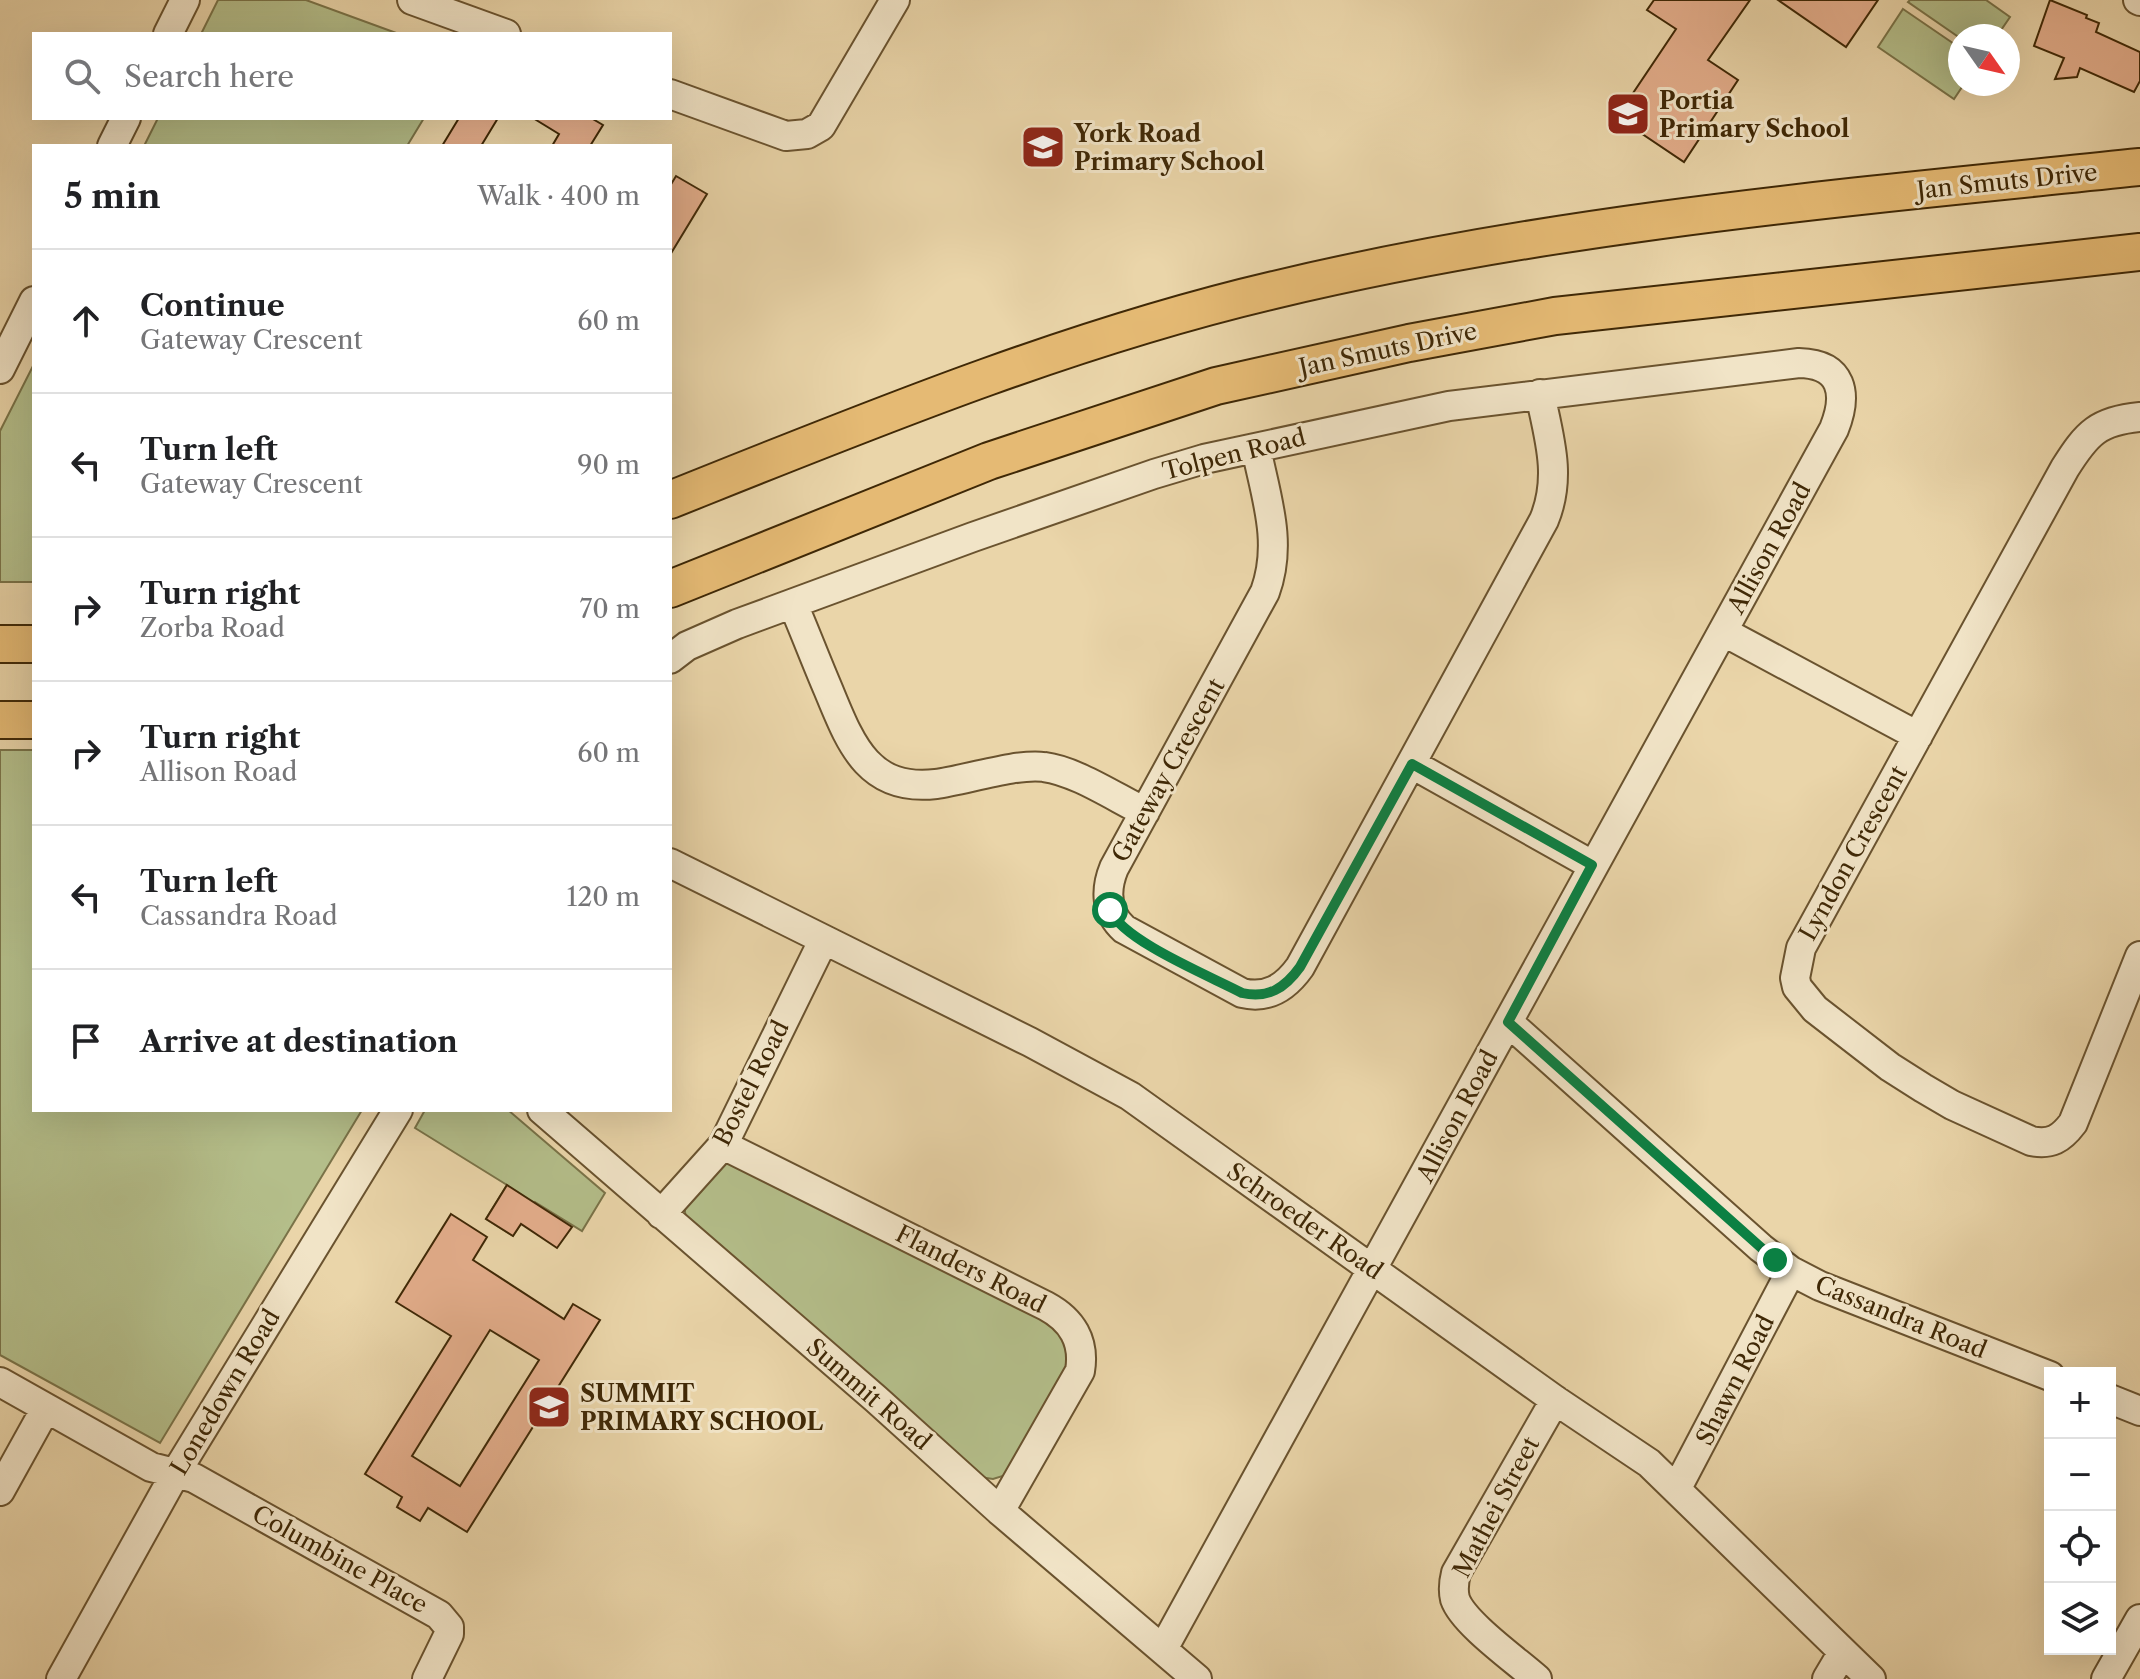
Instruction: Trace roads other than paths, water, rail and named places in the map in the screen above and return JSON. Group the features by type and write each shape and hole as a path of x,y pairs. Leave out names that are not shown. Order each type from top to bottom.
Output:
{"main road":[{"name":"Jan Smuts Drive","path":"672,499 844,430 1093,341 1274,290 1496,244 1657,220 2140,167"},
{"name":"Jan Smuts Drive","path":"672,588 989,461 1216,386 1409,343 1555,316 2140,252"},
{"path":"0,644 32,644"},
{"path":"0,720 32,720"}],"street":[{"path":"169,32 185,0"},
{"path":"412,0 500,32"},
{"path":"672,95 786,136 814,131 821,126 895,0"},
{"path":"113,144 125,120"},
{"path":"0,369 32,305"},
{"name":"Tolpen Road","path":"672,657 687,646 793,604 1154,474 1256,448 1395,416 1540,394 1799,363 1826,370"},
{"name":"Allison Road","path":"1163,1649 1834,429 1842,408 1840,388 1836,378 1826,370"},
{"name":"Gateway Crescent","path":"1256,448 1274,532 1271,575 1265,592 1114,868 1108,885 1110,910 1116,922 1137,938 1242,993 1265,995 1287,983 1300,967 1550,506 1555,466 1540,394"},
{"name":"Lyndon Crescent","path":"2140,417 2115,420 2099,427 2075,452 1801,948 1795,978 1808,1003 1890,1067 1952,1105 2031,1141 2044,1143 2061,1138 2073,1123 2140,956"},
{"path":"793,604 848,737 864,761 892,781 933,784 1043,766 1065,773 1145,812"},
{"path":"1724,632 1918,736"},
{"path":"1412,764 1592,865"},
{"name":"Schroeder Road","path":"672,864 1098,1077 1156,1115 1555,1400 1649,1463 1871,1679"},
{"name":"Bostel Road","path":"661,1214 723,1145 823,941"},
{"name":"Cassandra Road","path":"1508,1022 1761,1248 1791,1271 1820,1286 2044,1374"},
{"name":"Lonedown Road","path":"61,1679 175,1474 397,1112"},
{"name":"Summit Road","path":"544,1112 1197,1679"},
{"name":"Flanders Road","path":"723,1145 1046,1306 1071,1324 1080,1345 1080,1371 1000,1511"},
{"name":"Shawn Road","path":"1677,1488 1791,1271"},
{"path":"0,1382 151,1467 175,1474"},
{"name":"Mathei Street","path":"1537,1679 1470,1621 1455,1599 1454,1585 1456,1573 1555,1400"},
{"path":"2116,1401 2140,1411"},
{"path":"0,1491 46,1408"},
{"name":"Columbine Place","path":"175,1474 194,1478 439,1615 449,1627 449,1634 427,1679"},
{"path":"2106,1679 2140,1619"},
{"path":"1827,1679 1843,1652"}],"place":[{"name":"Portia Primary School","path":"1628,114"},
{"name":"York Road Primary School","path":"1043,147"},
{"name":"SUMMIT PRIMARY SCHOOL","path":"549,1407"}]}
